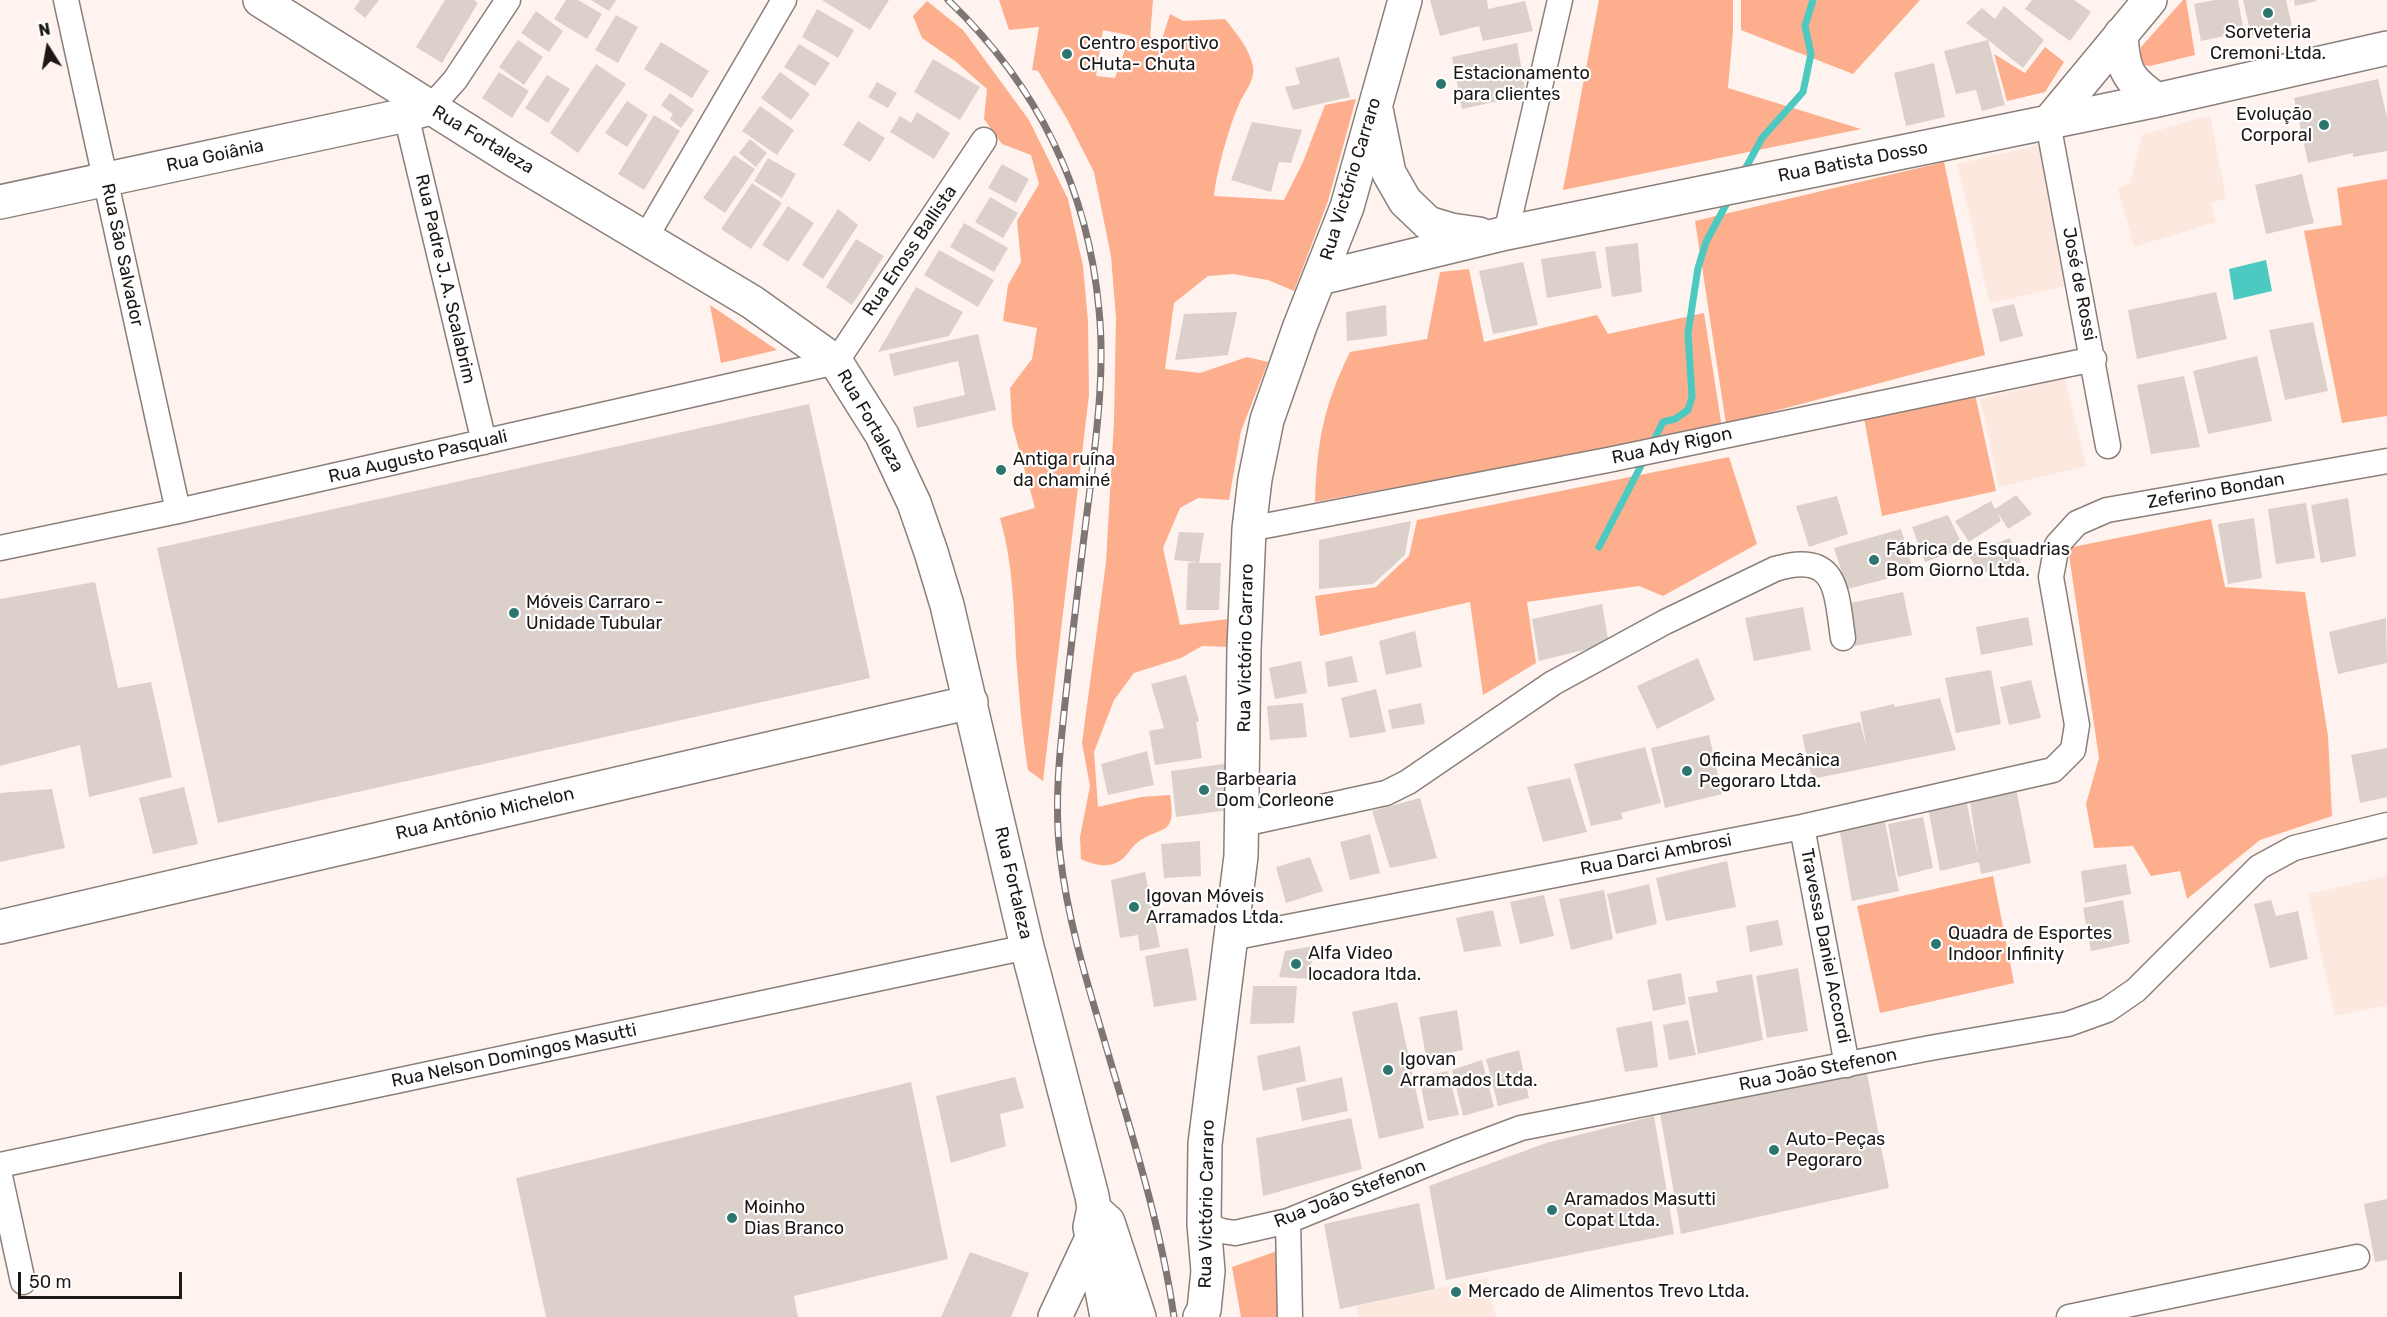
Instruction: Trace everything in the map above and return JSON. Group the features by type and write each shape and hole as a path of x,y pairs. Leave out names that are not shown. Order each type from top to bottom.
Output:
{"main road":[{"name":"Rua Fortaleza","path":"260,0 418,112 646,237 752,302 836,362 882,435 914,503 947,604 1093,1223 1107,1317"},
{"name":"Rua Victório Carraro","path":"1200,1317 1204,1310 1208,1271 1204,1224 1206,1144 1241,856 1244,649 1249,529 1255,479 1267,420 1300,326 1347,207 1405,0"},
{"path":"2048,123 2150,0"},
{"path":"2121,34 2122,59 2128,74 2137,86 2157,100"},
{"name":"Rua Batista Dosso","path":"1320,278 1500,234 2048,123 2387,48"},
{"path":"1375,104 1389,173 1405,201 1428,223 1451,230 1500,234"},
{"name":"Rua Goiânia","path":"0,202 418,112"},
{"name":"Rua Antônio Michelon","path":"0,927 971,702"},
{"name":"Rua Fortaleza","path":"1093,1223 1108,1222 1139,1317"},
{"path":"1055,1317 1093,1223"},
{"path":"1208,1271 1224,1317"}],"street":[{"name":"Rua São Salvador","path":"66,0 178,511"},
{"path":"418,112 455,80 508,0"},
{"path":"646,237 784,0"},
{"path":"1500,234 1560,0"},
{"name":"Rua Padre J. A. Scalabrim","path":"418,112 484,442"},
{"name":"José de Rossi","path":"2048,123 2094,359 2108,446"},
{"name":"Rua Enoss Ballista","path":"836,362 984,140"},
{"name":"Rua Ady Rigon","path":"1249,529 1608,460 2094,359"},
{"name":"Rua Augusto Pasquali","path":"0,548 178,511 836,362"},
{"name":"Zeferino Bondan","path":"2073,750 2077,725 2051,577 2057,545 2077,523 2107,510 2387,462"},
{"path":"1243,824 1386,793 1408,782 1553,683 1665,622 1775,569 1791,564 1809,563 1827,573 1837,599 1843,639"},
{"name":"Rua Darci Ambrosi","path":"1231,938 1802,827 2053,770 2073,750"},
{"name":"Rua João Stefenon","path":"1204,1224 1235,1233 1288,1221 1521,1128 1930,1048 2068,1024 2108,1010 2136,990 2259,867 2294,848 2387,825"},
{"name":"Travessa Daniel Accordi","path":"1802,827 1847,1065"},
{"name":"Rua Nelson Domingos Masutti","path":"0,1165 1027,947"},
{"path":"0,1176 23,1282"},
{"path":"1288,1221 1290,1317"},
{"path":"2069,1317 2357,1257"}],"shaded area":[{"path":"999,0 1153,0 1150,37 1162,39 1170,14 1183,21 1225,19 1246,48 1253,72 1228,135 1214,196 1284,200 1303,162 1325,105 1356,99 1328,201 1294,291 1268,280 1233,274 1208,276 1174,303 1165,369 1200,373 1247,357 1268,362 1241,431 1229,500 1198,498 1180,508 1163,548 1180,625 1236,618 1233,647 1202,646 1181,658 1134,673 1114,700 1094,752 1098,807 1141,797 1170,795 1172,808 1171,818 1166,828 1138,842 1121,860 1106,865 1081,859 1080,837 1090,786 1082,743 1106,562 1114,422 1116,318 1111,256 1094,172 1067,119 1038,71 1032,70 1039,27 1009,30","holes":["1103,30 1133,36 1130,36 1115,78 1096,76"]},
{"path":"1599,0 1733,0 1728,88 1861,129 1563,190"},
{"path":"1741,0 1920,0 1853,74 1741,30"},
{"path":"2183,0 2186,0 2195,55 2150,66 2144,65 2141,60 2141,47"},
{"path":"927,1 963,30 1029,120 1068,199 1083,266 1088,321 1089,395 1043,781 1028,770 1010,569 1000,518 1035,508 1012,424 1010,388 1032,359 1037,328 1003,321 1008,285 1021,262 1017,221 1039,184 1031,155 1002,144 984,119 987,89 955,61 922,38 913,16"},
{"path":"2045,47 2064,62 2045,92 2007,101 1994,54 2025,73"},
{"path":"2210,115 2226,198 2211,203 2216,222 2134,247 2118,189 2130,183 2142,135"},
{"path":"2040,145 2074,284 1990,303 1957,164"},
{"path":"1944,162 1985,355 1726,424 1695,221"},
{"path":"2387,179 2387,416 2342,423 2304,231 2342,225 2337,188"},
{"path":"1469,269 1484,342 1597,315 1608,334 1704,313 1722,428 1315,502 1323,425 1333,390 1350,352 1427,339 1440,272"},
{"path":"710,305 777,350 721,363"},
{"path":"2065,378 2086,466 1999,487 1980,399"},
{"path":"1975,394 1996,491 1882,516 1864,418"},
{"path":"1729,457 1757,544 1663,596 1639,586 1527,602 1536,663 1483,695 1470,602 1320,636 1315,596 1376,587 1409,556 1417,520"},
{"path":"2211,519 2225,587 2305,592 2328,736 2332,816 2260,840 2187,899 2180,871 2151,876 2133,846 2094,848 2086,804 2099,758 2068,548"},
{"name":"Quadra de Esportes Indoor Infinity","path":"1993,876 2014,983 1880,1013 1857,906"},
{"path":"2387,876 2387,1005 2335,1016 2308,894"},
{"path":"1277,1251 1280,1317 1241,1317 1232,1267"},
{"name":"Mercado de Alimentos Trevo Ltda.","path":"1487,1278 1496,1317 1358,1317 1356,1306"}],"water":[{"path":"2266,260 2272,291 2234,300 2229,269"}],"building":[{"path":"360,0 379,0 365,18 354,9"},
{"path":"445,0 474,0 478,3 442,63 416,47"},
{"path":"566,0 578,0 602,14 587,39 554,19"},
{"path":"591,0 616,0 609,11"},
{"path":"822,0 889,0 870,30"},
{"path":"1430,0 1487,0 1488,9 1525,1 1533,31 1483,41 1479,26 1440,36"},
{"path":"2032,0 2074,0 2091,12 2070,41 2025,9"},
{"path":"2215,0 2238,0 2244,32 2201,41 2194,4"},
{"name":"Sorveteria Cremoni Ltda.","path":"2243,0 2286,0 2292,26 2251,35"},
{"path":"2294,0 2317,0 2317,1 2295,6"},
{"path":"2004,6 2044,40 2023,68 1966,23 1982,8 1995,19"},
{"path":"817,9 854,30 838,58 802,37"},
{"path":"536,11 563,31 549,52 521,33"},
{"path":"616,15 638,27 618,63 595,50"},
{"path":"518,40 543,57 524,85 499,67"},
{"path":"1988,40 2005,105 1982,111 1976,90 1956,94 1944,51"},
{"path":"661,42 709,71 692,98 644,69"},
{"path":"1517,43 1526,95 1462,109 1452,57"},
{"path":"799,44 830,63 815,86 784,67"},
{"path":"1339,57 1350,97 1293,110 1285,87 1300,84 1295,68"},
{"path":"933,59 980,87 960,120 914,92"},
{"path":"1934,63 1945,117 1906,126 1894,73"},
{"path":"596,64 626,84 578,153 550,133"},
{"path":"499,72 529,91 512,118 482,98"},
{"path":"780,72 810,94 791,120 761,98"},
{"path":"547,75 570,89 548,123 525,108"},
{"path":"2378,79 2387,117 2387,151 2353,157 2353,153 2308,163 2294,98"},
{"path":"877,82 897,93 888,108 868,97"},
{"path":"670,93 694,110 681,128 670,119 673,114 661,105"},
{"path":"627,101 648,115 627,147 605,133"},
{"path":"760,106 794,130 777,155 742,131"},
{"path":"917,112 950,133 934,159 890,132 900,116 911,123"},
{"path":"654,115 680,131 644,190 618,174"},
{"path":"858,121 885,138 870,162 843,145"},
{"path":"1252,122 1302,130 1291,163 1279,162 1271,192 1231,180"},
{"path":"750,139 767,153 756,167 739,153"},
{"path":"734,155 755,169 725,213 703,198"},
{"path":"768,158 796,174 782,198 754,181"},
{"path":"1002,164 1029,179 1016,203 988,188"},
{"path":"2302,174 2314,223 2266,234 2255,185"},
{"path":"752,183 782,203 751,249 721,229"},
{"path":"990,197 1018,213 1003,238 975,222"},
{"path":"788,206 814,223 788,262 762,245"},
{"path":"838,209 858,225 823,279 802,265"},
{"path":"964,223 1008,248 994,272 950,247"},
{"path":"856,239 884,256 852,305 826,287"},
{"path":"1638,243 1642,292 1612,297 1605,247"},
{"path":"939,250 994,280 978,307 924,275"},
{"path":"1595,251 1602,288 1547,298 1541,259"},
{"path":"1523,262 1538,325 1493,334 1479,271"},
{"path":"916,287 963,312 949,336 878,352"},
{"path":"2216,292 2227,339 2137,359 2128,310"},
{"path":"2014,304 2023,336 2000,342 1992,309"},
{"path":"1386,305 1387,336 1347,341 1346,312"},
{"path":"1237,312 1228,355 1175,360 1184,314"},
{"path":"2313,322 2328,391 2285,400 2269,330"},
{"path":"978,334 996,410 917,428 913,407 965,395 958,361 894,376 889,354"},
{"path":"2257,356 2272,421 2208,434 2193,371"},
{"path":"2184,376 2200,447 2151,454 2137,385"},
{"name":"Móveis Carraro - Unidade Tubular","path":"809,404 870,678 218,823 157,548"},
{"path":"2016,495 2032,514 2008,529 1998,513 2001,521 1969,542 1955,521 1991,501 1995,509"},
{"path":"1837,496 1848,534 1809,547 1796,506"},
{"path":"2348,498 2356,556 2321,563 2311,505"},
{"path":"2306,503 2315,558 2276,564 2268,509"},
{"path":"1948,515 1964,548 1925,562 1912,527"},
{"path":"2254,518 2262,578 2228,584 2218,524"},
{"path":"1411,521 1405,555 1373,584 1319,589 1319,540"},
{"name":"Fábrica de Esquadrias Bom Giorno Ltda.","path":"1901,529 1914,572 1847,589 1834,548"},
{"path":"1179,532 1204,533 1199,563 1221,563 1219,610 1186,610 1188,563 1197,562 1174,560"},
{"path":"2010,538 2021,562 1979,574 1969,555"},
{"path":"95,582 118,688 151,682 172,777 89,797 80,745 0,766 0,599"},
{"path":"1903,592 1912,635 1855,646 1846,604"},
{"path":"1602,604 1609,644 1539,661 1532,619"},
{"path":"1803,607 1811,650 1754,661 1745,618"},
{"path":"2028,617 2033,645 1981,655 1976,627"},
{"path":"2386,618 2387,663 2338,674 2329,632"},
{"path":"1415,631 1422,667 1386,675 1379,641"},
{"path":"1352,656 1358,682 1328,687 1325,662"},
{"path":"1698,658 1715,700 1657,729 1637,686"},
{"path":"1301,661 1307,693 1275,699 1269,668"},
{"path":"1991,670 2001,724 1956,733 1945,678"},
{"path":"1186,675 1199,721 1196,722 1202,758 1155,765 1149,731 1164,728 1151,684"},
{"path":"2031,680 2041,718 2009,725 2000,687"},
{"path":"1376,689 1386,732 1350,738 1341,698"},
{"path":"1940,698 1956,750 1812,779 1802,735 1860,722 1867,748 1860,712 1894,704 1895,707"},
{"path":"1303,703 1307,737 1270,740 1267,706"},
{"path":"1421,703 1425,724 1392,729 1388,710"},
{"name":"Oficina Mecânica Pegoraro Ltda.","path":"1709,735 1722,794 1665,808 1651,748"},
{"path":"1645,747 1661,803 1621,813 1623,819 1591,826 1574,764"},
{"path":"2387,748 2387,797 2360,803 2351,755"},
{"path":"1147,751 1154,785 1108,795 1101,764"},
{"name":"Barbearia Dom Corleone","path":"1231,763 1236,809 1176,817 1171,771"},
{"path":"1570,778 1587,832 1543,842 1527,787"},
{"path":"2015,784 2031,863 1981,874 1979,862 1940,871 1927,802 1965,794 1978,857 1969,795"},
{"path":"184,787 198,844 153,854 139,798"},
{"path":"52,789 65,848 0,862 0,793"},
{"path":"1420,798 1437,858 1390,868 1372,811"},
{"path":"1923,817 1933,868 1898,877 1888,824"},
{"path":"1885,822 1899,891 1852,901 1840,832"},
{"path":"1370,834 1380,873 1350,880 1340,842"},
{"path":"1200,841 1201,876 1164,878 1161,844"},
{"path":"1310,857 1323,891 1286,903 1276,867"},
{"path":"1727,861 1736,907 1666,921 1656,878"},
{"path":"2126,864 2131,894 2085,903 2081,871"},
{"name":"Igovan Móveis Arramados Ltda.","path":"1145,872 1160,947 1140,951 1138,935 1120,938 1111,880"},
{"path":"1649,884 1657,924 1616,934 1607,894"},
{"path":"1604,890 1613,939 1571,950 1559,899"},
{"path":"1544,895 1554,936 1520,944 1510,902"},
{"path":"2123,900 2130,943 2091,951 2083,908"},
{"path":"2271,900 2276,916 2298,911 2308,959 2270,968 2254,904"},
{"path":"1493,910 1501,946 1464,952 1456,918"},
{"path":"1778,920 1783,945 1750,952 1746,926"},
{"name":"Alfa Video locadora ltda.","path":"1313,946 1310,979 1279,977 1285,951"},
{"path":"1188,948 1197,1000 1154,1007 1145,956"},
{"path":"1798,968 1808,1031 1767,1038 1756,976"},
{"path":"1681,973 1686,1004 1653,1011 1647,980"},
{"path":"1752,974 1763,1040 1698,1054 1688,997 1718,992 1716,981"},
{"path":"1253,986 1297,986 1294,1023 1250,1024"},
{"name":"Igovan Arramados Ltda.","path":"1397,1002 1424,1128 1379,1139 1352,1012"},
{"path":"1457,1010 1463,1050 1426,1057 1419,1017"},
{"path":"1688,1020 1696,1055 1669,1060 1663,1025"},
{"path":"1652,1021 1658,1067 1625,1072 1616,1028"},
{"path":"1300,1046 1306,1081 1263,1091 1257,1056"},
{"path":"1519,1050 1529,1098 1498,1106 1486,1059"},
{"path":"1482,1060 1494,1107 1463,1116 1452,1070"},
{"name":"Auto-Peças Pegoraro","path":"1866,1068 1889,1188 1681,1234 1660,1113"},
{"path":"1448,1071 1459,1115 1428,1121 1419,1077"},
{"path":"1015,1077 1024,1108 1000,1114 1006,1146 951,1163 936,1096"},
{"path":"1342,1077 1348,1111 1302,1121 1296,1088"},
{"name":"Moinho Dias Branco","path":"911,1082 948,1259 794,1296 798,1317 546,1317 516,1178"},
{"name":"Aramados Masutti Copat Ltda.","path":"1654,1116 1674,1234 1446,1280 1429,1186 1546,1143"},
{"path":"1351,1118 1362,1169 1263,1196 1256,1138"},
{"path":"2387,1199 2387,1260 2375,1262 2364,1204"},
{"path":"1419,1203 1435,1289 1340,1309 1324,1224"},
{"path":"970,1252 1029,1273 1011,1317 941,1317"}],"waterway":[{"path":"1743,173 1762,138 1803,92 1811,54 1805,26 1813,0"},
{"path":"1651,446 1663,422 1675,419 1688,410 1692,397 1688,333 1698,268 1706,242 1729,199"},
{"path":"1599,547 1645,458"}],"railway":[{"path":"948,0 980,33 1008,67 1032,103 1053,141 1070,180 1093,265 1101,332 1099,400 1061,742 1058,832 1063,877 1072,923 1153,1210 1174,1317"}],"place":[{"name":"Sorveteria Cremoni Ltda.","path":"2268,13"},
{"name":"Centro esportivo CHuta- Chuta","path":"1067,54"},
{"name":"Estacionamento para clientes","path":"1441,84"},
{"name":"Evolução Corporal","path":"2324,125"},
{"name":"Antiga ruína da chaminé","path":"1001,470"},
{"name":"Fábrica de Esquadrias Bom Giorno Ltda.","path":"1874,560"},
{"name":"Móveis Carraro - Unidade Tubular","path":"514,613"},
{"name":"Oficina Mecânica Pegoraro Ltda.","path":"1687,771"},
{"name":"Barbearia Dom Corleone","path":"1204,790"},
{"name":"Igovan Móveis Arramados Ltda.","path":"1134,907"},
{"name":"Quadra de Esportes Indoor Infinity","path":"1936,944"},
{"name":"Alfa Video locadora ltda.","path":"1296,964"},
{"name":"Igovan Arramados Ltda.","path":"1388,1070"},
{"name":"Auto-Peças Pegoraro","path":"1774,1150"},
{"name":"Aramados Masutti Copat Ltda.","path":"1552,1210"},
{"name":"Moinho Dias Branco","path":"732,1218"},
{"name":"Mercado de Alimentos Trevo Ltda.","path":"1456,1292"}]}
